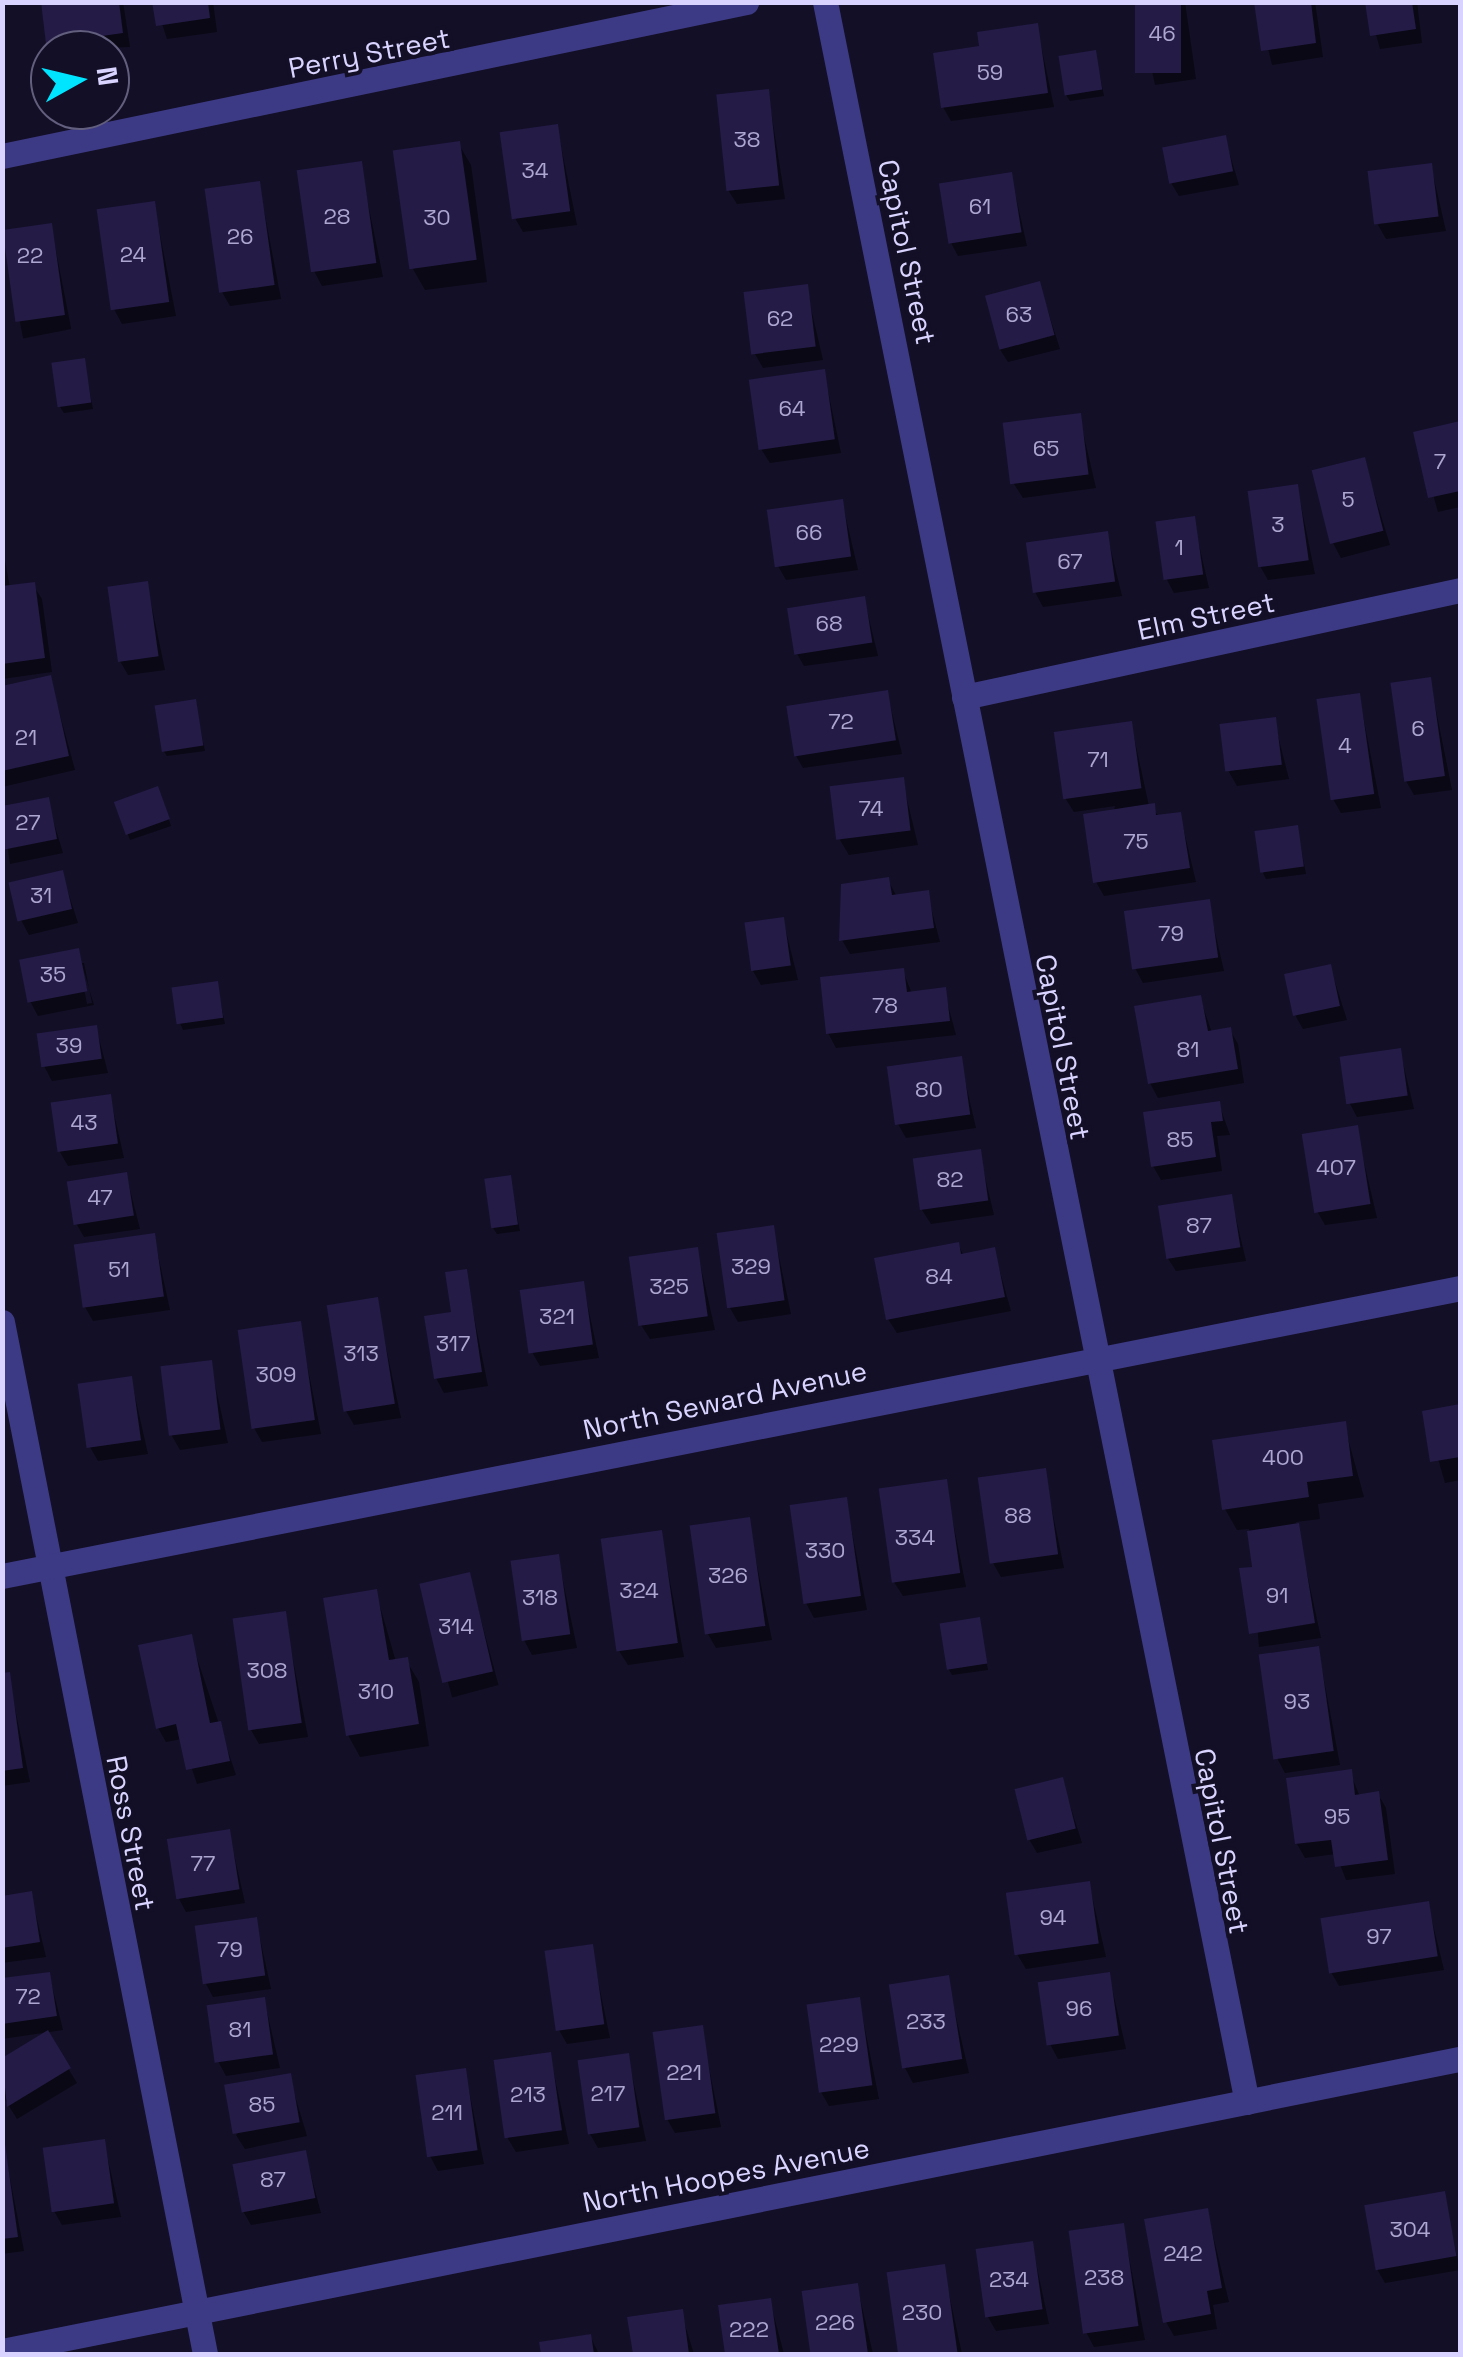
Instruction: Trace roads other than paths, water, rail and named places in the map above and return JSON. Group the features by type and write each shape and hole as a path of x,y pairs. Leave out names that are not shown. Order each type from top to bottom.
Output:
{"street":[{"name":"Perry Street","path":"2,156 746,2"},
{"name":"Capitol Street","path":"825,2 1093,1357 1247,2102"},
{"name":"Elm Street","path":"964,697 1460,590"},
{"name":"North Seward Avenue","path":"2,1576 1093,1357 1460,1288"},
{"name":"Ross Street","path":"2,1322 205,2354"},
{"name":"North Hoopes Avenue","path":"2,2351 1460,2059"}]}
